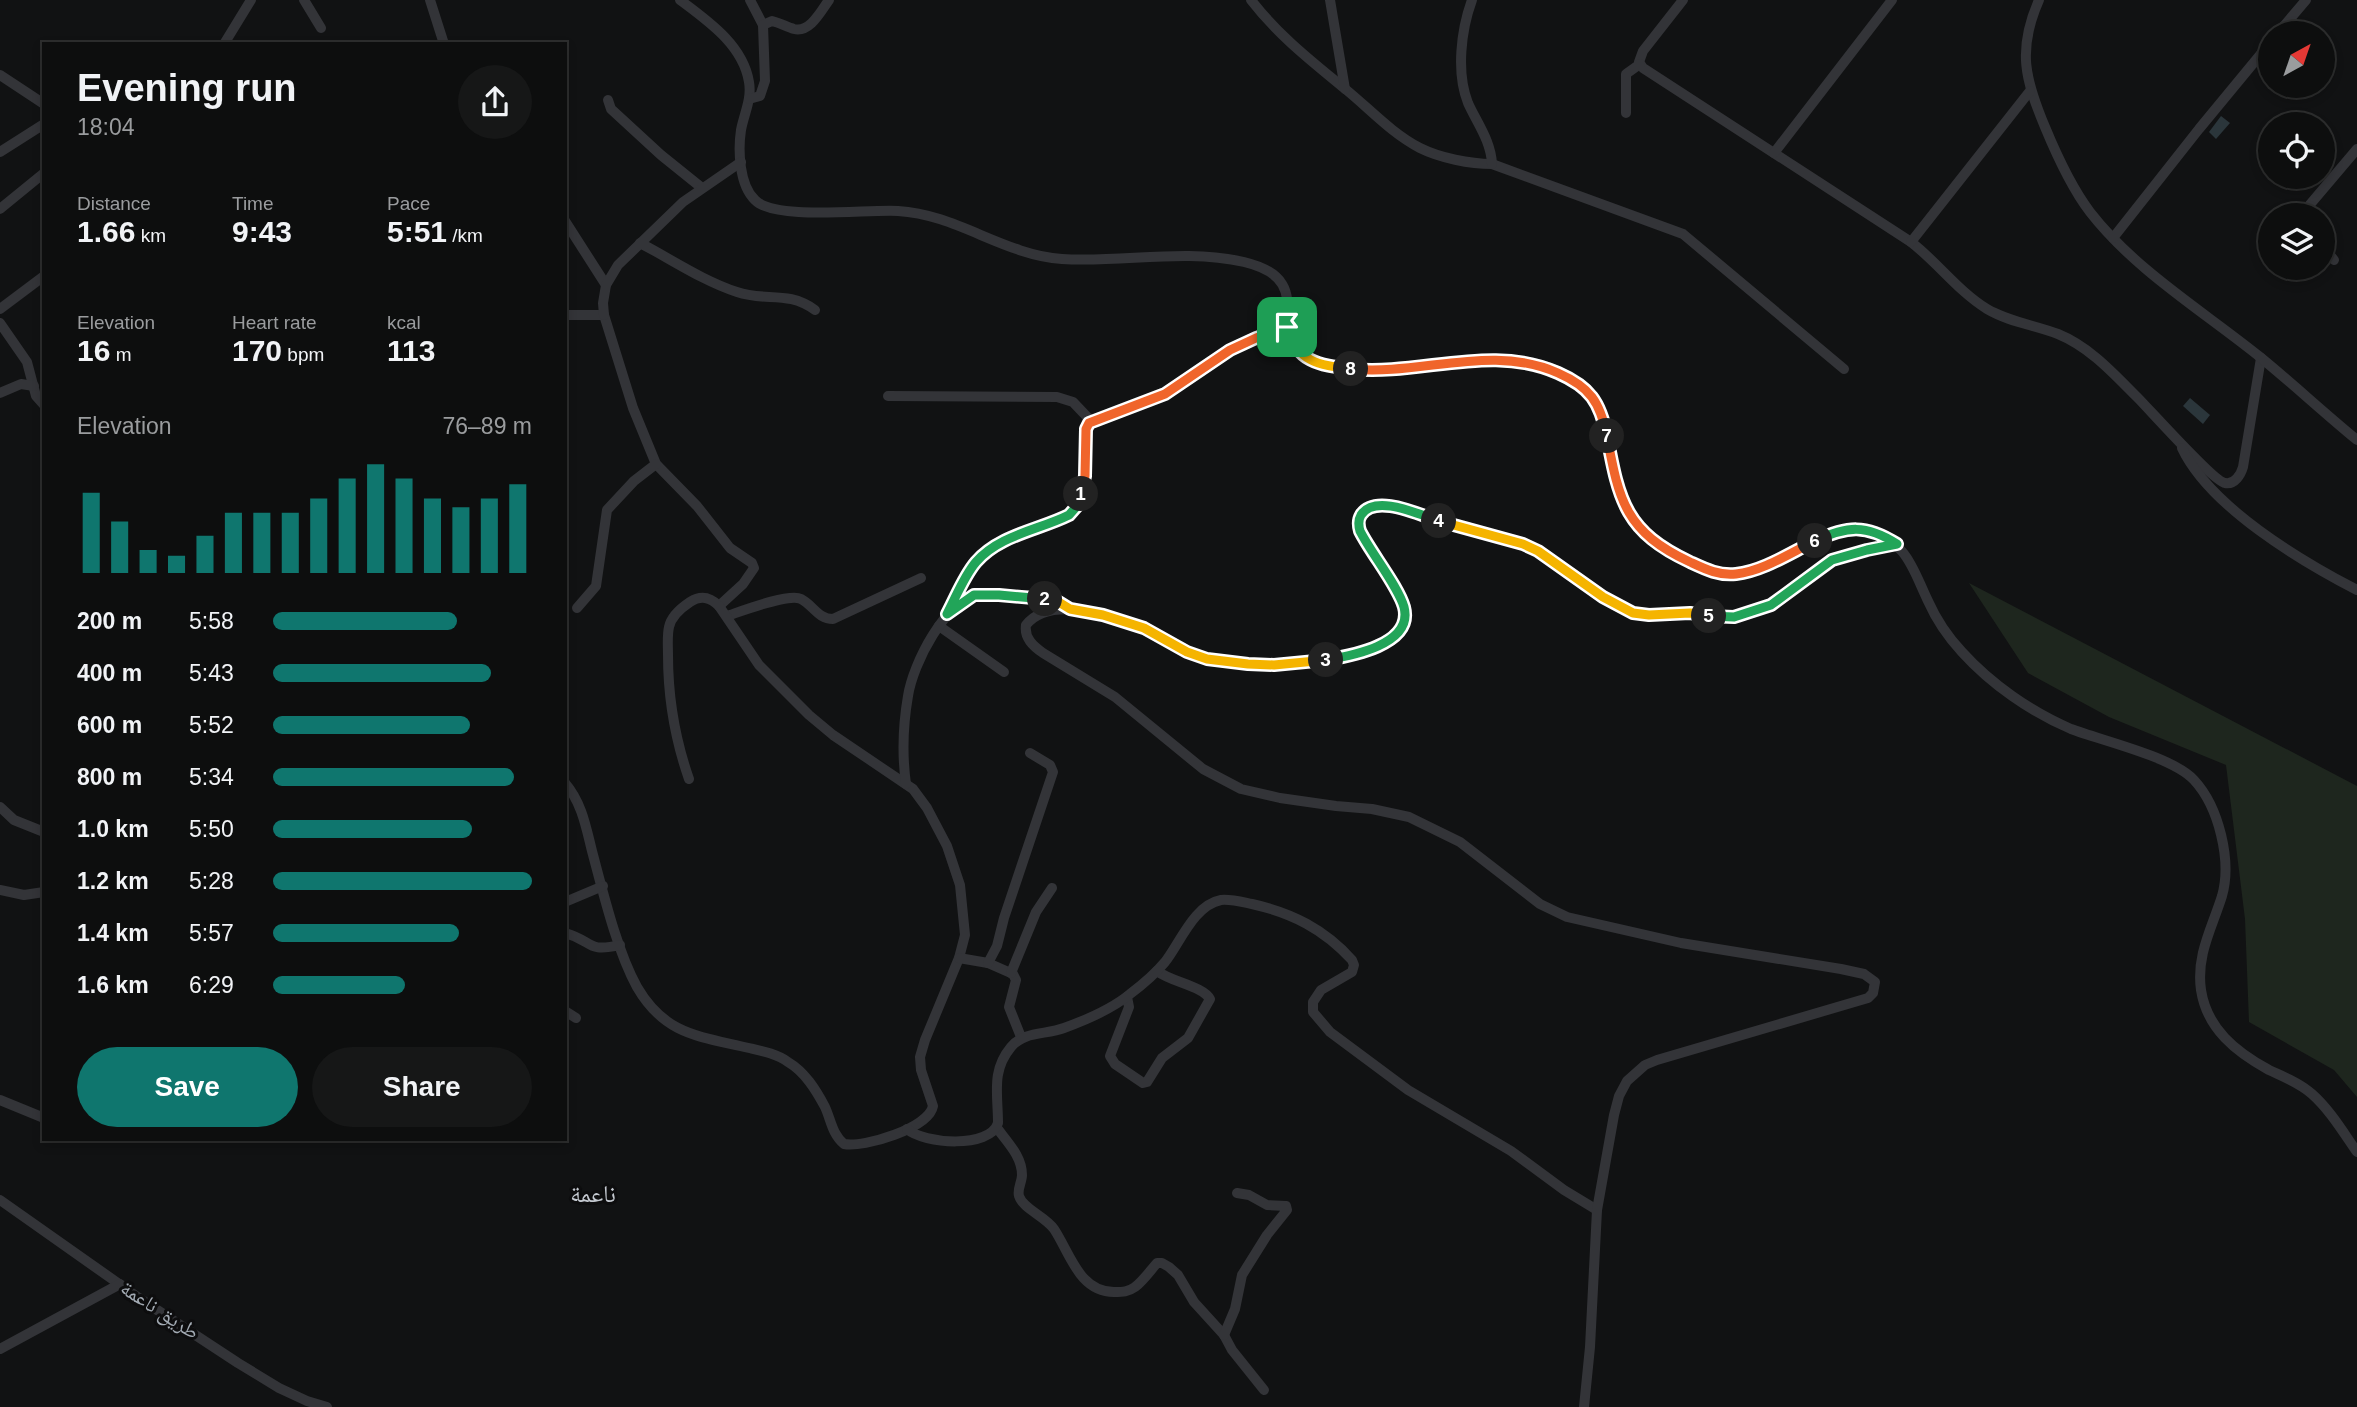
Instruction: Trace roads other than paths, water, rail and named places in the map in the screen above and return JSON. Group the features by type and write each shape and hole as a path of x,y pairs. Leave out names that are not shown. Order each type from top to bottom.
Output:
{"street":[{"path":"225,42 251,0"},
{"path":"304,0 321,28"},
{"path":"430,0 443,42"},
{"path":"680,0 718,30 735,49 749,80 749,99 741,132 741,162 745,181 755,201 763,206 779,211 807,213 858,210 915,212 946,221 1027,253 1059,259 1185,255 1226,258 1262,267 1274,273 1286,289 1287,327 1292,343 1300,354 1317,363 1340,368 1374,370 1475,360 1516,361 1544,367 1574,380 1588,391 1601,410 1617,488 1634,522 1665,550 1709,570 1729,575 1751,570 1842,530 1865,531 1897,544 1909,560 1928,602 1950,637 1991,679 2046,717 2172,765 2199,786 2218,828 2225,867 2222,896 2209,925 2202,953 2201,981 2206,1012 2219,1032 2243,1054 2315,1096 2357,1152"},
{"path":"749,99 760,96 763,89 764,25 750,0"},
{"path":"764,25 772,21 797,30 802,29 812,23 829,0"},
{"path":"1251,0 1278,33 1371,112 1421,149 1479,164 1492,164 1683,234 1844,369"},
{"path":"1330,0 1345,89"},
{"path":"1472,0 1464,32 1462,76 1468,102 1490,146 1492,164"},
{"path":"1683,0 1643,51 1639,58 1640,64 1911,242 1952,281 1989,310 2058,334 2082,346 2136,395 2220,481 2228,484 2236,479 2245,461 2261,358"},
{"path":"1774,153 1892,0"},
{"path":"2039,0 2029,26 2026,44 2025,67 2030,91 2048,134 2090,211 2113,238 2357,440"},
{"path":"2288,21 2306,0"},
{"path":"2113,238 2258,58"},
{"path":"1626,113 1626,74 1640,64"},
{"path":"0,75 42,103"},
{"path":"1911,242 2030,91"},
{"path":"608,100 611,109 702,188"},
{"path":"0,152 42,125"},
{"path":"2311,203 2357,149"},
{"path":"719,606 743,584 754,568 752,563 730,548 697,506 656,464 633,408 604,315 603,303 606,285 612,272 640,243 683,202 741,162"},
{"path":"0,209 42,175"},
{"path":"567,224 606,285"},
{"path":"640,243 737,292 758,298 780,296 807,304 815,310"},
{"path":"0,309 42,278"},
{"path":"567,315 604,315"},
{"path":"0,323 27,362 36,396 42,403"},
{"path":"906,784 903,746 909,691 926,646 970,571 985,553 1076,509 1085,476 1086,429 1092,422 1165,394 1230,350 1287,327"},
{"path":"0,393 21,384 34,386"},
{"path":"888,396 1057,397 1073,402 1092,422"},
{"path":"2176,436 2190,464 2228,505 2319,570 2357,590"},
{"path":"577,608 596,586 607,510 634,481 656,464"},
{"path":"1584,1407 1597,1210 1616,1104 1623,1087 1645,1066 1679,1053 1868,998 1875,986 1871,977 1841,969 1681,943 1567,917 1541,904 1460,842 1409,817 1372,809 1279,798 1241,789 1203,769 1115,697 1033,646 1025,632 1026,625 1042,612 1070,609 1131,624 1187,652 1221,661 1308,663 1367,651 1383,645 1394,636 1401,626 1405,611 1358,525 1362,514 1371,505 1377,504 1390,505 1513,540 1538,551 1617,606 1633,613 1649,615 1690,613 1723,618 1745,614 1778,601 1832,560 1897,544"},
{"path":"727,616 793,597 805,601 821,616 833,619 921,578"},
{"path":"947,614 974,595 981,594 1057,601 1070,609"},
{"path":"567,785 585,819 620,945 636,984 664,1021 679,1029 762,1051 789,1062 807,1079 825,1107 836,1136 844,1144 881,1139 907,1129 932,1111 920,1057 959,958 965,927 961,892 954,865 927,808 906,784 832,735 809,715 759,665 719,606 705,597 677,612 669,626 668,665 673,711 688,779"},
{"path":"939,626 1003,673"},
{"path":"988,963 997,946 1003,918 1053,772 1050,765 1030,753"},
{"path":"0,807 14,820 42,831"},
{"path":"567,901 603,886"},
{"path":"1011,973 1036,912 1052,888"},
{"path":"0,890 24,895 42,892"},
{"path":"1264,1390 1232,1350 1224,1335 1194,1302 1178,1275 1162,1263 1157,1264 1142,1281 1127,1292 1098,1290 1085,1280 1049,1223 1021,1199 1021,1166 1012,1146 997,1128 995,1085 998,1070 1004,1056 1021,1037 1063,1028 1127,997 1157,971 1192,922 1214,902 1244,902 1294,916 1326,935 1354,965 1352,972 1321,990 1313,1002 1313,1012 1330,1032 1408,1090 1502,1145 1564,1190 1597,1210"},
{"path":"567,934 576,936 595,948 620,945"},
{"path":"959,958 988,963 1011,973 1016,980 1009,1007 1021,1037"},
{"path":"1127,997 1129,1007 1110,1056 1115,1064 1143,1083 1147,1082 1162,1058 1188,1038 1210,999 1206,992 1168,978 1157,971"},
{"path":"567,1012 576,1018"},
{"path":"0,1100 42,1117"},
{"path":"907,1129 919,1136 960,1142 983,1137 997,1128"},
{"path":"1224,1335 1235,1309 1241,1275 1287,1210 1286,1206 1267,1205 1249,1195 1237,1193"},
{"name":"طريق ناعمة","path":"0,1200 120,1284 268,1381 307,1401 327,1407"},
{"path":"0,1349 120,1284"}],"district":[{"name":"ناعمة","path":"593,1194"}]}
